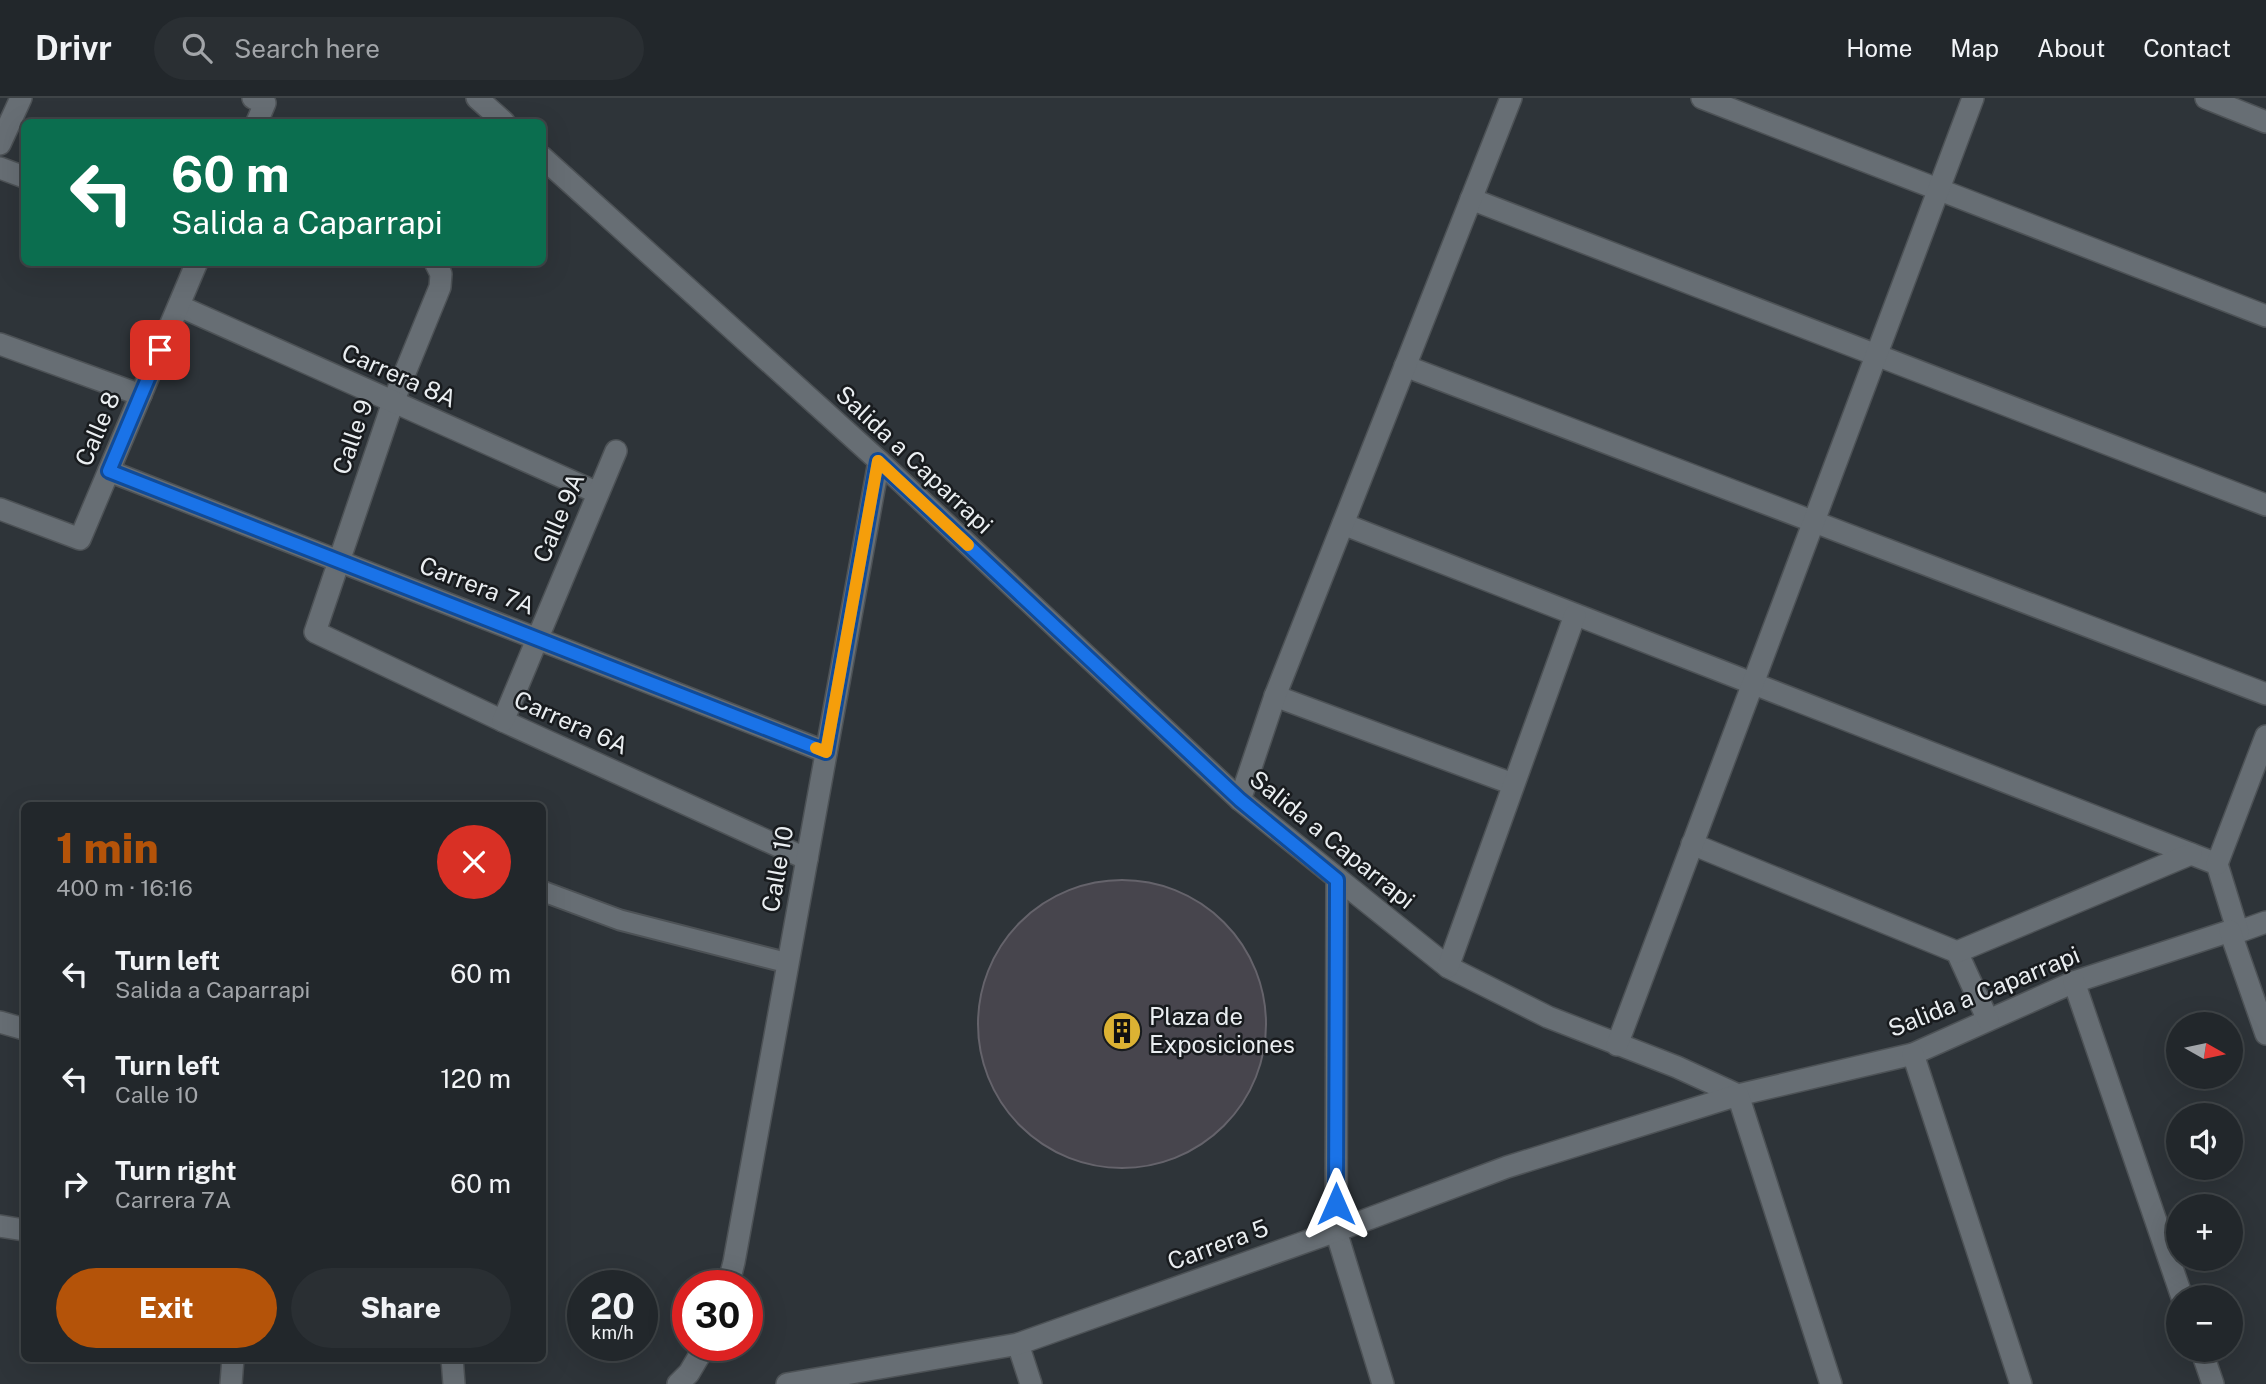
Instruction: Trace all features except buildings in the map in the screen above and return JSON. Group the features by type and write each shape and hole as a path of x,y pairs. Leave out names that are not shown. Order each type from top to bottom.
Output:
{"street":[{"path":"0,144 22,98"},
{"path":"477,98 501,119"},
{"path":"1240,800 1275,696 1511,98"},
{"path":"1702,98 2266,316"},
{"path":"1617,1045 1973,98"},
{"path":"2206,98 2266,122"},
{"name":"Salida a Caparrapi","path":"546,161 878,461 1240,800 1448,967 1548,1017 1677,1067 1738,1095 1913,1054 2074,982 2266,922"},
{"path":"0,168 21,176"},
{"path":"1471,199 2266,505"},
{"name":"Calle 8","path":"0,509 80,539 195,266"},
{"name":"Calle 9","path":"315,632 393,401 440,287 441,274 437,266"},
{"name":"Carrera 8A","path":"179,306 598,494"},
{"path":"0,344 141,395"},
{"path":"1405,366 2266,694"},
{"name":"Calle 9A","path":"503,721 615,451"},
{"name":"Calle 10","path":"732,1270 878,461"},
{"name":"Carrera 7A","path":"109,471 826,752"},
{"path":"1343,524 2217,864"},
{"path":"1448,967 1575,615"},
{"name":"Carrera 6A","path":"315,632 807,859"},
{"path":"1275,696 1513,783"},
{"path":"2266,736 2217,864 2234,931 2266,1034"},
{"path":"1692,844 1957,952 1988,1020"},
{"path":"1957,952 2192,854"},
{"path":"1337,880 1336,1231 1383,1384"},
{"path":"2074,982 2178,1285"},
{"path":"0,1022 21,1028"},
{"path":"1913,1054 2021,1384"},
{"path":"1738,1095 1830,1384"},
{"name":"Carrera 5","path":"787,1384 1018,1344 1507,1167 1738,1095"},
{"path":"0,1226 21,1230"},
{"path":"1018,1344 1031,1384"},
{"path":"678,1384 696,1361"},
{"path":"231,1384 233,1362"},
{"path":"452,1362 454,1384"},
{"path":"2205,1362 2213,1384"}],"lane":[{"path":"546,892 620,920 788,963"}],"slow traffic":[{"path":"816,748 826,752 878,461 968,545"}],"place":[{"name":"Plaza de Exposiciones","path":"1122,1031"}],"route":[{"path":"160,350 109,471 826,752 878,461 1240,800 1337,880 1336,1204"}]}
